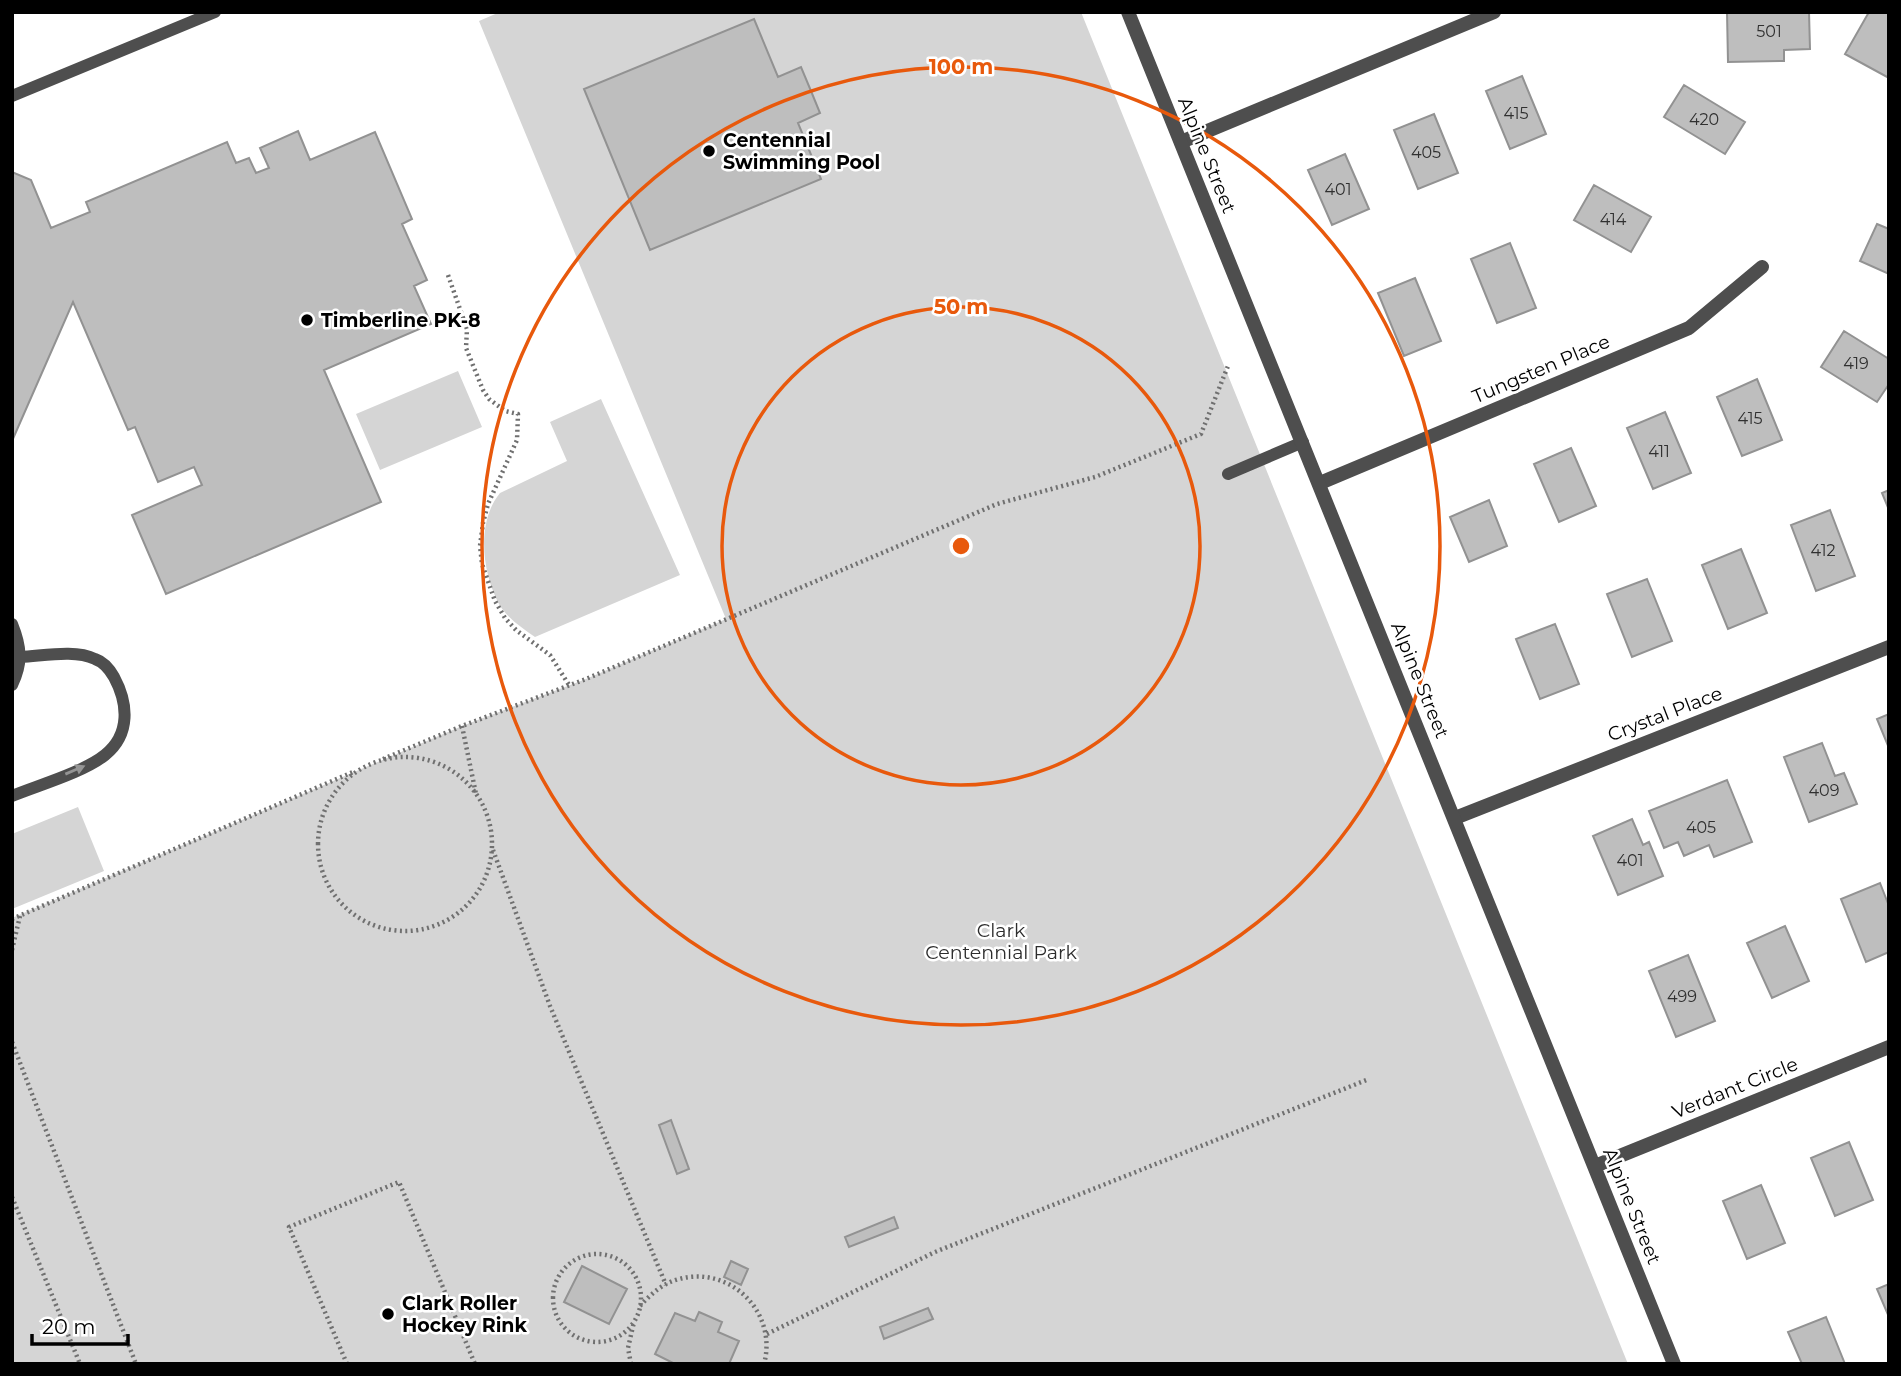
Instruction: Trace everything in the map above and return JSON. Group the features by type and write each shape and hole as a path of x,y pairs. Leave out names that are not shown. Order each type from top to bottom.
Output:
{"street":[{"name":"Alpine Street","path":"1128,12 1674,1364"},
{"path":"1181,142 1494,12"},
{"name":"Tungsten Place","path":"1320,483 1689,328 1762,267"},
{"name":"Crystal Place","path":"1455,818 1889,647"},
{"name":"Verdant Circle","path":"1595,1166 1889,1046"}],"lane":[{"path":"12,96 215,12"},
{"path":"1228,474 1303,442"},
{"path":"12,624 21,657 12,685"},
{"path":"12,796 86,766 105,755 122,731 125,714 123,696 118,684 107,668 95,659 78,655 21,657"}],"path":[{"path":"448,275 467,329 466,348 483,390 489,399 505,411 518,414 517,440 488,504 481,534 482,564 487,583 505,618 554,659 569,685"},
{"path":"12,919 462,726 569,685 998,505 1095,477 1201,434 1228,366"},
{"path":"462,726 476,795"},
{"path":"383,760 410,757 438,763 463,778 487,813 493,849 550,1006 666,1285"},
{"path":"361,769 340,785 325,807 318,832 317,858 325,883 340,904 360,920 387,930 407,931 444,923 467,906 482,886 493,849"},
{"path":"12,950 20,915"},
{"path":"12,1042 136,1364"},
{"path":"766,1334 935,1252 1369,1079"},
{"path":"347,1364 289,1227 399,1182 475,1364"},
{"path":"12,1198 80,1364"},
{"path":"634,1321 624,1332 611,1340 583,1340 571,1334 561,1324 553,1298 555,1284 562,1271 572,1262 584,1256 600,1254 627,1266 636,1278 640,1307"},
{"path":"631,1364 628,1348 640,1307 658,1289 679,1279 701,1276 724,1281 743,1293 758,1310 766,1334 767,1353 764,1364"}],"green space":[{"name":"Clark Centennial Park","path":"500,12 1081,12 1628,1364 12,1364 12,918 462,726 586,679 726,619 479,21"},
{"path":"458,371 482,427 380,470 356,414"},
{"path":"601,399 680,575 535,637 506,614 493,592 484,548 487,518 500,493 567,461 550,422"},
{"path":"78,807 104,871 12,909 12,834"}],"building":[{"path":"1727,12 1809,12 1810,49 1784,50 1784,61 1728,62"},
{"path":"1869,12 1889,12 1889,78 1845,54"},
{"name":"Centennial Swimming Pool","path":"754,19 778,77 801,67 820,113 798,123 821,179 650,250 584,89"},
{"path":"1522,76 1546,134 1510,149 1486,91"},
{"path":"1684,85 1745,122 1725,154 1664,117"},
{"path":"1434,114 1458,173 1418,189 1394,130"},
{"path":"298,131 310,160 375,132 412,219 402,224 427,280 414,286 431,324 324,370 381,502 166,594 132,515 202,485 194,467 158,482 135,427 128,430 73,302 12,441 12,172 31,180 51,228 90,212 86,202 227,142 236,163 249,158 256,173 269,168 260,148"},
{"path":"1345,154 1369,209 1332,225 1308,170"},
{"path":"1594,185 1651,217 1631,252 1574,220"},
{"path":"1877,224 1889,229 1889,274 1860,261"},
{"path":"1510,243 1536,308 1497,323 1471,259"},
{"path":"1415,278 1441,341 1404,356 1378,293"},
{"path":"1844,331 1889,359 1889,384 1877,402 1821,367"},
{"path":"1757,379 1782,440 1742,456 1717,397"},
{"path":"1665,412 1691,473 1653,489 1627,428"},
{"path":"1571,448 1596,506 1559,522 1534,464"},
{"path":"1889,490 1889,510 1882,493"},
{"path":"1489,500 1507,546 1469,562 1450,517"},
{"path":"1830,510 1855,576 1816,591 1791,525"},
{"path":"1741,549 1767,613 1728,629 1702,565"},
{"path":"1647,579 1672,641 1632,657 1607,594"},
{"path":"1555,624 1579,684 1540,699 1516,639"},
{"path":"1889,714 1889,748 1877,719"},
{"path":"1822,743 1835,776 1844,773 1857,804 1809,822 1784,757"},
{"path":"1727,780 1752,842 1714,857 1709,845 1684,856 1678,842 1664,848 1649,811"},
{"path":"1632,819 1643,845 1649,842 1663,876 1618,895 1593,836"},
{"path":"1880,883 1889,906 1889,952 1866,962 1841,899"},
{"path":"1785,926 1809,981 1772,998 1747,943"},
{"path":"1688,955 1715,1021 1676,1037 1649,971"},
{"path":"671,1120 689,1169 677,1174 659,1125"},
{"path":"1849,1142 1873,1200 1835,1216 1811,1158"},
{"path":"1761,1185 1785,1243 1747,1259 1723,1201"},
{"path":"894,1217 898,1228 849,1247 845,1237"},
{"path":"731,1261 748,1269 741,1285 724,1277"},
{"path":"582,1266 627,1289 609,1324 564,1302"},
{"path":"1889,1284 1889,1317 1877,1289"},
{"path":"928,1308 933,1319 884,1339 880,1327"},
{"path":"699,1312 722,1322 718,1332 739,1341 729,1364 675,1364 655,1354 675,1313 695,1321"},
{"path":"1826,1317 1845,1364 1802,1364 1788,1332"}],"place":[{"name":"Centennial Swimming Pool","path":"709,151"},
{"name":"Timberline PK-8","path":"307,320"},
{"name":"Clark Roller Hockey Rink","path":"388,1314"}]}
